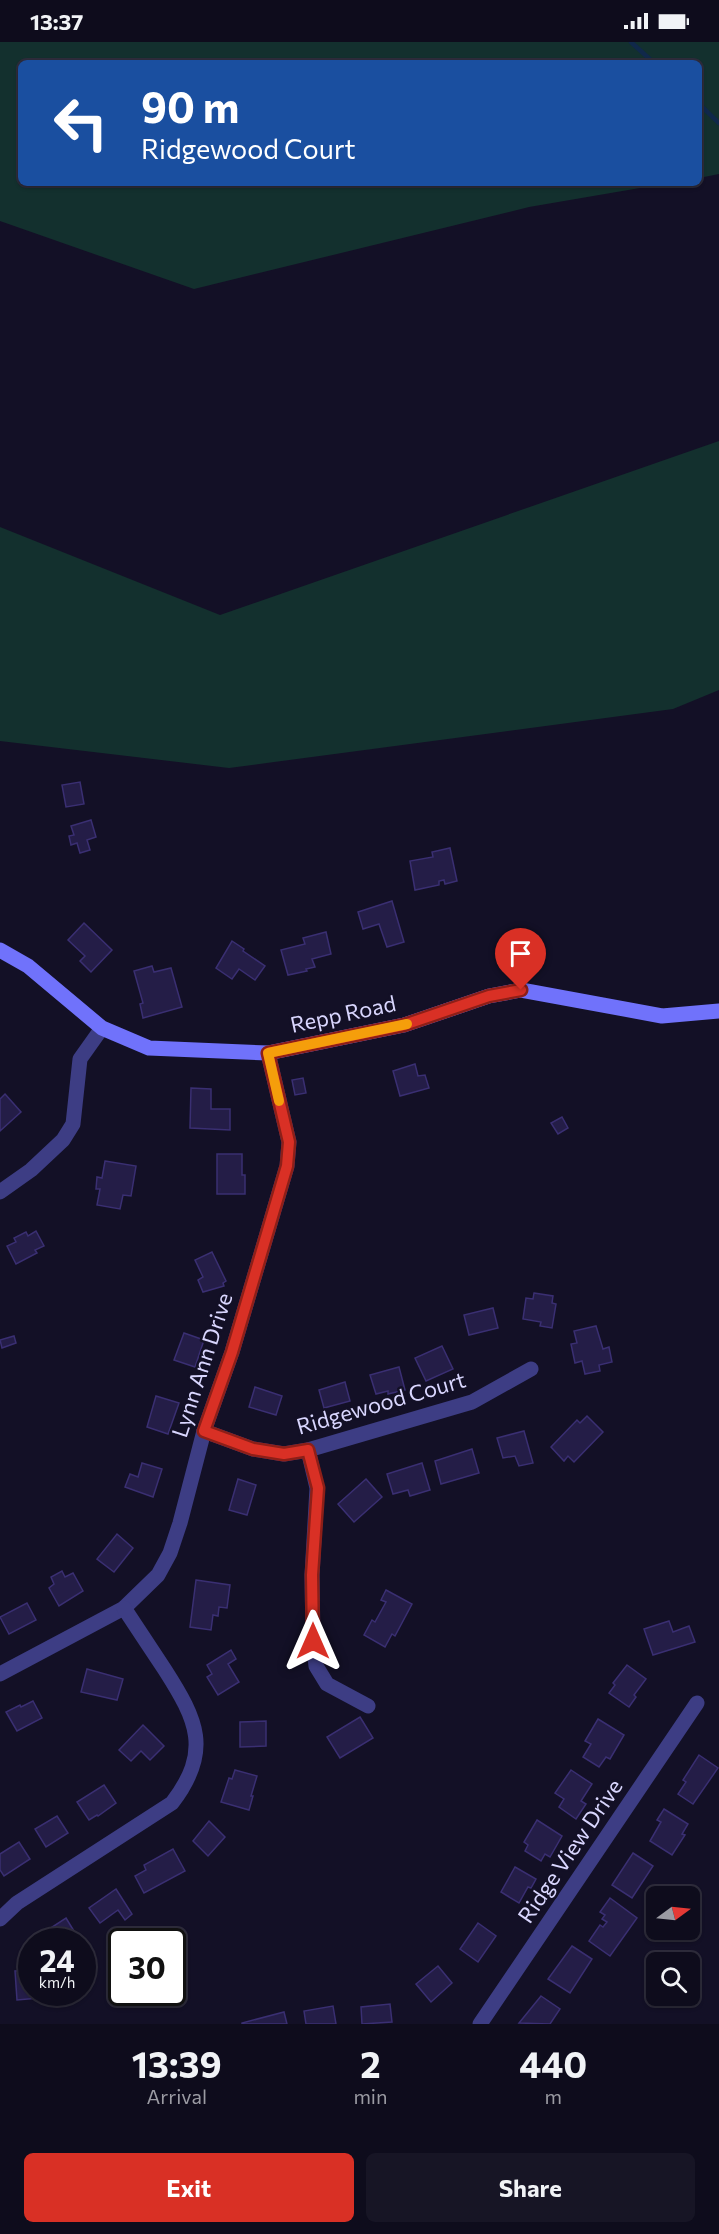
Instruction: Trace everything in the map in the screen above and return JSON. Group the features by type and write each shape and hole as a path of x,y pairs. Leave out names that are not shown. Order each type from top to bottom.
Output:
{"street":[{"name":"Repp Road","path":"0,950 28,966 102,1028 149,1048 268,1053 404,1025 489,996 521,990 662,1016 719,1011"},
{"path":"0,1192 31,1170 63,1140 73,1124 80,1059 102,1028"},
{"name":"Lynn Ann Drive","path":"0,1674 124,1608 158,1575 170,1553 204,1431 232,1352 287,1166 289,1142 268,1053"},
{"name":"Ridgewood Court","path":"204,1431 253,1449 284,1454 308,1450 472,1402 531,1369"},
{"path":"308,1450 318,1488 312,1575 313,1641 316,1666 327,1684 368,1706"},
{"path":"0,1919 17,1903 172,1803 185,1786 191,1772 196,1750 195,1728 185,1702 124,1608"},
{"name":"Ridge View Drive","path":"480,2024 697,1703"}],"green space":[{"path":"0,42 719,42 719,174 702,177 702,60 18,60 18,186 652,186 529,207 194,289 0,221"},
{"path":"719,441 719,690 673,709 229,768 0,741 0,527 220,615"}],"building":[{"path":"80,782 84,804 66,807 62,785"},
{"path":"91,820 96,837 87,840 90,850 80,853 77,843 71,845 69,836 74,835 71,826"},
{"path":"450,848 457,881 445,884 444,880 439,881 439,885 415,890 410,861 433,857 432,852"},
{"path":"392,901 404,942 387,947 379,924 363,929 358,912"},
{"path":"84,923 112,950 91,972 80,961 85,956 68,940"},
{"path":"326,932 331,954 312,959 315,967 306,969 307,971 288,975 281,950 305,944 303,938"},
{"path":"232,941 265,966 255,980 239,969 232,979 216,968"},
{"path":"152,966 154,972 171,968 182,1007 143,1018 140,1004 143,1003 134,971"},
{"path":"415,1064 418,1076 425,1075 429,1088 400,1096 393,1071"},
{"path":"303,1078 306,1093 295,1095 292,1080"},
{"path":"191,1088 211,1089 211,1109 230,1109 230,1130 190,1128"},
{"path":"5,1094 21,1112 0,1131 0,1099"},
{"path":"562,1117 568,1128 558,1134 551,1123"},
{"path":"217,1154 242,1154 245,1194 217,1194"},
{"path":"105,1161 136,1166 131,1196 123,1195 120,1209 97,1205 100,1189 96,1189 97,1177 102,1178"},
{"path":"36,1231 44,1246 35,1250 37,1253 16,1264 7,1246 16,1242 14,1238 26,1232 28,1236"},
{"path":"212,1252 226,1281 223,1283 224,1286 203,1292 198,1280 203,1277 195,1260"},
{"path":"534,1293 553,1296 552,1303 556,1304 552,1328 540,1326 541,1322 523,1319 526,1298 533,1299"},
{"path":"493,1308 498,1328 469,1335 464,1315"},
{"path":"596,1326 603,1349 609,1347 612,1362 599,1365 600,1371 585,1374 582,1361 575,1363 571,1344 577,1343 574,1331"},
{"path":"184,1333 204,1340 195,1367 174,1360"},
{"path":"14,1336 16,1343 2,1348 0,1340"},
{"path":"442,1346 453,1369 426,1381 415,1358"},
{"path":"399,1367 405,1390 376,1394 370,1375"},
{"path":"345,1382 350,1401 324,1408 319,1390"},
{"path":"255,1387 282,1396 276,1415 249,1407"},
{"path":"156,1396 179,1403 168,1434 147,1427"},
{"path":"587,1416 603,1432 574,1462 568,1456 564,1461 551,1447 577,1420 580,1423"},
{"path":"524,1431 533,1463 519,1466 515,1456 503,1458 497,1438"},
{"path":"472,1449 479,1473 441,1484 435,1461"},
{"path":"142,1463 162,1469 153,1497 125,1487 130,1474 138,1477"},
{"path":"422,1463 430,1490 410,1496 408,1490 393,1494 387,1474"},
{"path":"238,1479 256,1485 247,1515 229,1510"},
{"path":"366,1479 382,1497 354,1522 338,1504"},
{"path":"117,1534 133,1548 114,1572 97,1559"},
{"path":"62,1571 65,1577 73,1573 83,1591 59,1606 49,1588 54,1584 51,1577"},
{"path":"196,1580 230,1585 227,1608 219,1607 218,1616 213,1615 211,1630 190,1627"},
{"path":"386,1590 412,1604 395,1636 392,1634 385,1647 364,1635 372,1620 375,1622 386,1602 381,1600"},
{"path":"27,1603 36,1620 9,1634 0,1617"},
{"path":"669,1621 673,1632 689,1626 695,1642 653,1655 644,1629"},
{"path":"231,1650 236,1659 228,1664 239,1682 218,1695 207,1677 212,1674 207,1665"},
{"path":"627,1665 646,1679 634,1695 636,1697 629,1707 609,1693 615,1685 613,1683"},
{"path":"87,1669 123,1679 117,1700 81,1692"},
{"path":"33,1701 42,1718 17,1731 6,1712"},
{"path":"360,1717 373,1738 340,1758 327,1737"},
{"path":"598,1719 624,1735 610,1759 606,1757 599,1767 583,1757 591,1744 585,1741"},
{"path":"266,1721 266,1746 240,1747 240,1722"},
{"path":"143,1725 164,1746 150,1760 141,1751 131,1761 119,1750"},
{"path":"699,1755 718,1768 693,1804 678,1794 686,1782 683,1780"},
{"path":"235,1770 257,1776 249,1810 221,1802 229,1778 232,1779"},
{"path":"571,1770 592,1784 581,1801 586,1804 576,1819 559,1807 564,1799 555,1793"},
{"path":"104,1785 116,1803 89,1820 77,1802"},
{"path":"664,1809 688,1824 682,1834 685,1835 672,1855 650,1841 661,1822 657,1820"},
{"path":"57,1816 68,1833 46,1847 35,1829"},
{"path":"537,1820 562,1836 550,1857 545,1854 541,1861 525,1851 528,1845 524,1842"},
{"path":"209,1821 225,1837 208,1856 193,1841"},
{"path":"19,1842 30,1859 4,1876 0,1870 0,1854"},
{"path":"173,1849 185,1871 144,1893 135,1876 146,1870 144,1865"},
{"path":"633,1853 653,1866 632,1898 612,1885"},
{"path":"515,1867 536,1879 531,1888 528,1887 519,1903 501,1892"},
{"path":"116,1889 132,1914 125,1920 118,1910 100,1923 89,1908"},
{"path":"610,1898 637,1918 610,1956 589,1941 600,1925 603,1927 607,1922 602,1919 605,1915 600,1912"},
{"path":"66,1918 72,1928 51,1928"},
{"path":"478,1923 496,1936 478,1962 460,1949"},
{"path":"572,1946 592,1959 570,1993 548,1979"},
{"path":"438,1966 452,1983 431,2002 416,1984"},
{"path":"15,1971 18,1971 17,2000"},
{"path":"541,1996 560,2009 550,2024 519,2023"},
{"path":"390,2004 392,2022 362,2024 361,2007"},
{"path":"333,2006 336,2024 306,2024 304,2011"},
{"path":"284,2012 287,2024 242,2024 242,2023"}],"waterway":[{"path":"631,42 651,60"},
{"path":"702,107 719,123"}],"slow traffic":[{"path":"279,1101 268,1053 407,1024"}],"route":[{"path":"313,1641 312,1575 318,1488 308,1450 284,1454 253,1449 204,1431 232,1352 287,1166 289,1142 268,1053 404,1025 489,996 521,990"}]}
